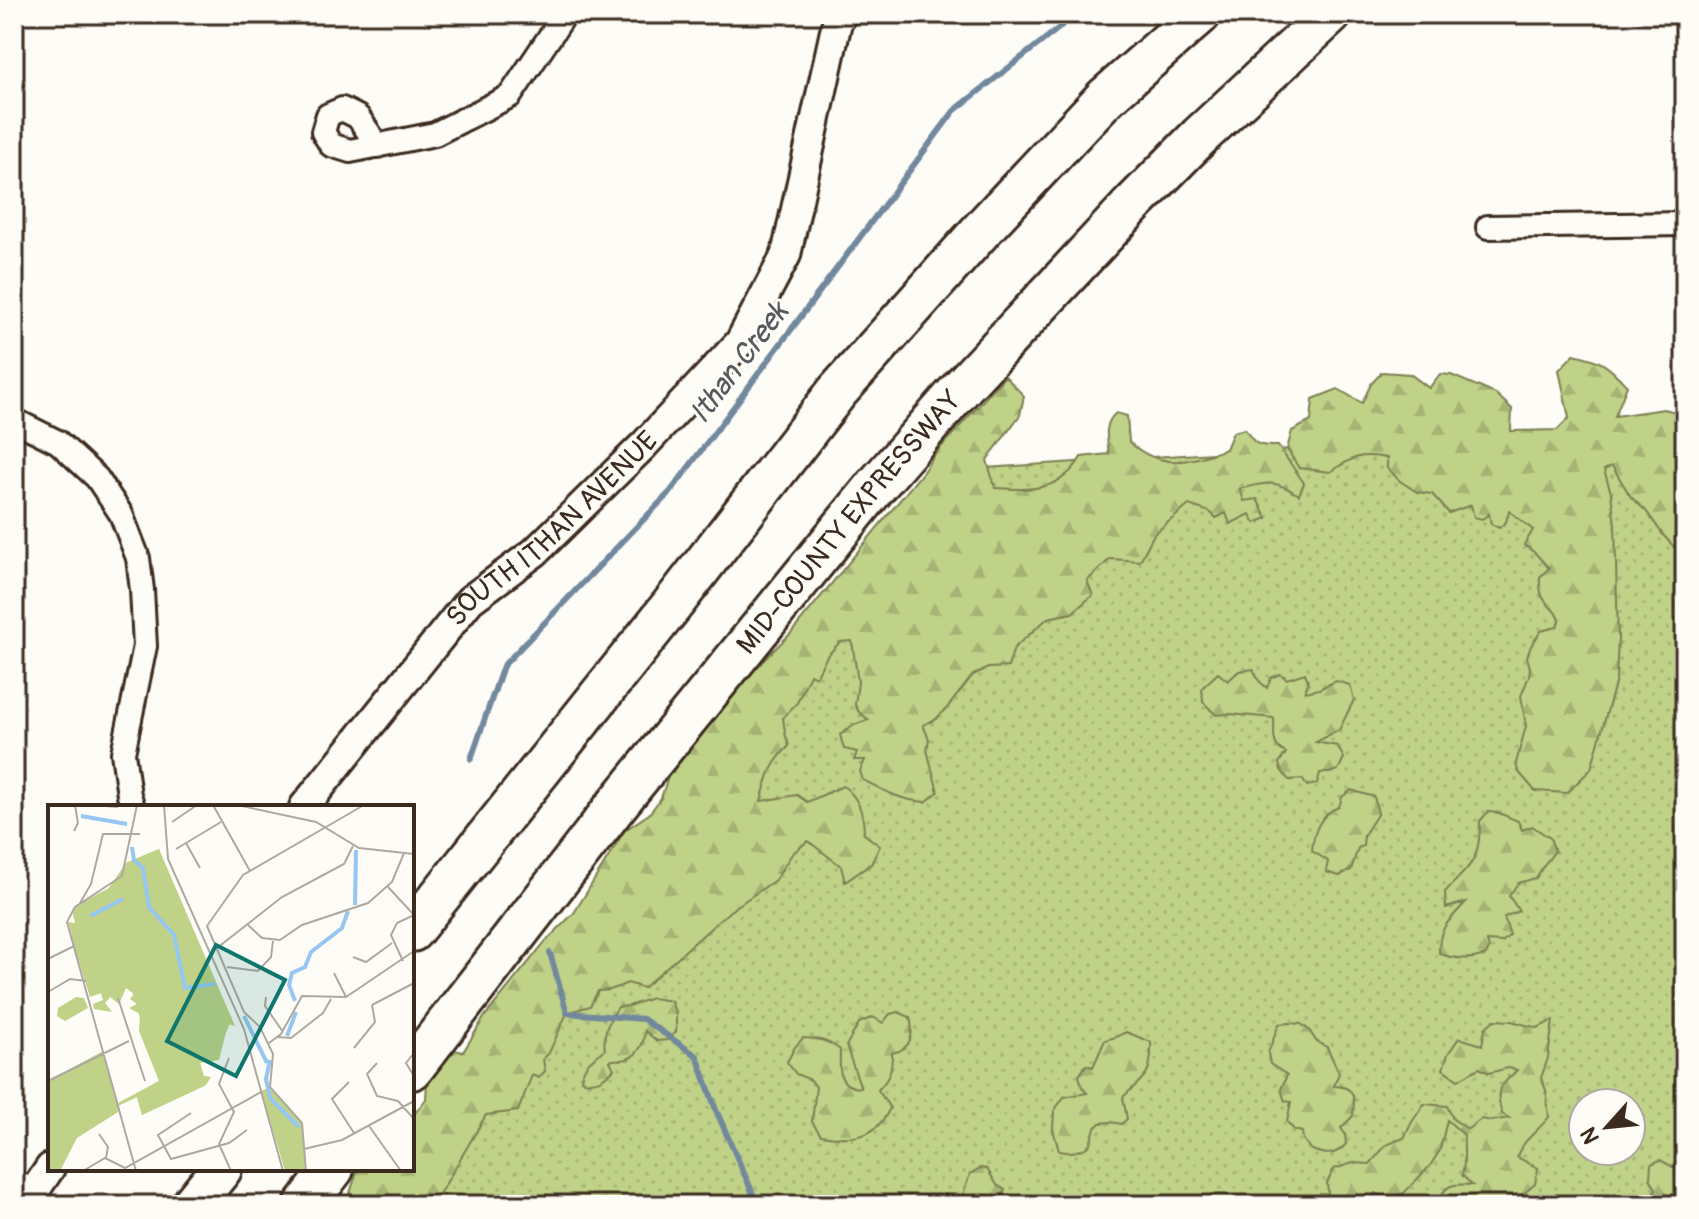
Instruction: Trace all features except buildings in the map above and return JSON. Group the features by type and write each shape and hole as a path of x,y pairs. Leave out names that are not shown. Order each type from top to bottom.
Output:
{"highway":[{"path":"414,928 837,392 1105,98 1200,14"},
{"name":"MID-COUNTY EXPRESSWAY","path":"414,1066 615,807 876,486 1029,314 1134,203 1200,136 1331,14"},
{"path":"192,1205 219,1171"},
{"path":"305,1205 331,1171"}],"street":[{"path":"378,146 435,134 510,96 565,14"},
{"name":"SOUTH ITHAN AVENUE","path":"306,805 470,600 535,552 644,445 740,342 786,255 837,22 843,14"},
{"path":"1488,227 1685,224"},
{"path":"14,420 58,442 97,478 121,514 138,558 145,646 123,753 132,805"},
{"path":"24,1193 48,1170"}],"green space":[{"path":"1574,354 1604,364 1627,386 1615,416 1664,409 1676,412 1685,433 1685,559 1631,497 1612,466 1604,470 1615,524 1616,680 1591,769 1567,793 1535,791 1518,771 1516,763 1526,726 1521,696 1529,676 1527,657 1541,631 1557,627 1560,618 1544,600 1541,591 1540,577 1549,568 1524,545 1533,530 1509,511 1506,522 1499,528 1491,524 1489,514 1482,519 1474,517 1471,505 1449,513 1432,494 1417,492 1400,481 1387,468 1387,458 1357,458 1330,472 1299,468 1287,449 1292,431 1311,421 1313,399 1338,389 1362,403 1371,384 1382,372 1410,374 1429,388 1440,374 1451,375 1496,394 1512,409 1511,431 1557,430 1569,418 1559,370"},
{"path":"1005,376 1024,396 1020,415 987,460 995,488 1044,486 1064,477 1081,457 1109,454 1108,427 1116,413 1127,416 1129,442 1141,451 1164,460 1188,460 1226,449 1233,432 1245,429 1258,444 1278,446 1304,483 1299,495 1270,483 1240,489 1244,501 1257,499 1267,518 1255,523 1250,514 1230,524 1226,513 1216,518 1210,512 1189,505 1154,534 1140,561 1110,559 1087,581 1093,595 1072,613 1048,618 1014,648 1008,667 988,668 973,675 936,719 923,725 929,739 927,750 938,792 926,802 901,798 863,780 860,771 865,760 854,760 857,752 844,749 840,735 854,725 869,720 855,705 858,682 852,641 840,642 827,656 816,677 810,674 797,703 783,717 789,746 770,771 761,801 797,795 807,802 843,786 860,807 864,834 880,846 871,864 845,882 841,866 808,841 792,854 775,880 730,911 643,988 628,983 598,991 590,1006 567,1013 549,1053 543,1059 545,1071 539,1078 532,1075 518,1111 486,1115 431,1205 331,1205 349,1196 357,1171 414,1171 414,1114 426,1099 427,1081 450,1049 463,1052 485,1016 545,942 574,913 625,830 649,814 661,798 670,771 688,751 705,718 791,633 934,455"},
{"path":"1624,435 1685,519 1685,1205 361,1205 409,1171 414,1171 414,1166 923,472 1229,452"},
{"path":"1685,633 1685,707 1678,689 1677,670"},
{"path":"1253,669 1267,688 1271,678 1280,674 1287,679 1305,673 1308,681 1305,692 1336,681 1350,685 1354,700 1339,730 1316,742 1337,746 1344,758 1338,770 1320,773 1317,784 1307,786 1302,779 1289,780 1279,763 1286,753 1275,743 1274,718 1216,715 1203,702 1202,688 1218,673 1228,681 1239,671"},
{"path":"1351,790 1374,797 1378,813 1364,835 1363,846 1358,848 1351,870 1339,876 1326,872 1328,861 1312,851 1322,819 1339,807 1342,797"},
{"path":"1488,812 1518,821 1522,830 1532,826 1550,838 1555,851 1536,878 1518,883 1509,896 1519,911 1504,917 1510,935 1502,942 1487,941 1489,949 1486,955 1450,957 1439,953 1441,937 1446,924 1466,902 1446,908 1445,892 1476,854 1480,821"},
{"path":"652,998 671,1001 676,1015 676,1032 667,1040 657,1041 645,1031 642,1045 636,1053 628,1059 610,1061 614,1069 607,1076 591,1082 581,1080 586,1066 605,1050 605,1032 618,1007"},
{"path":"898,1012 910,1017 912,1029 908,1045 892,1053 890,1073 878,1090 890,1108 884,1119 862,1135 821,1135 812,1122 816,1087 811,1080 796,1074 787,1062 795,1047 803,1038 836,1047 840,1050 843,1081 861,1088 846,1046 859,1023 873,1017 883,1023 890,1014"},
{"path":"1494,1020 1538,1028 1553,1020 1548,1058 1541,1078 1546,1090 1549,1117 1517,1157 1538,1168 1535,1184 1520,1197 1520,1205 1434,1205 1449,1187 1472,1185 1462,1175 1464,1135 1447,1120 1440,1150 1430,1166 1403,1194 1388,1199 1375,1193 1370,1205 1333,1205 1329,1202 1327,1183 1334,1169 1353,1163 1370,1164 1386,1145 1404,1138 1424,1104 1447,1106 1453,1119 1468,1129 1481,1119 1509,1118 1502,1114 1499,1093 1517,1070 1508,1068 1489,1073 1479,1068 1458,1080 1443,1069 1448,1054 1459,1038 1482,1045 1485,1028"},
{"path":"1279,1024 1301,1024 1316,1041 1327,1047 1339,1073 1334,1086 1347,1088 1352,1095 1353,1116 1341,1128 1346,1144 1334,1153 1325,1154 1310,1149 1302,1132 1294,1130 1287,1122 1291,1102 1285,1101 1281,1089 1287,1075 1270,1064 1268,1053"},
{"path":"1126,1032 1151,1042 1149,1069 1123,1097 1127,1119 1121,1124 1100,1123 1089,1146 1085,1148 1075,1152 1059,1151 1053,1129 1054,1111 1064,1097 1087,1093 1079,1076 1086,1065 1093,1067 1105,1040"},
{"path":"1660,1160 1685,1177 1685,1205 1643,1205 1656,1189 1650,1178 1651,1164"},
{"path":"980,1168 987,1169 997,1185 1005,1190 998,1205 933,1205 937,1198 945,1194 961,1201 970,1174"}],"waterway":[{"name":"Ithan Creek","path":"471,759 503,666 671,491 954,111 1059,28 1072,14"},
{"name":"Ithan Creek","path":"550,953 567,1013 643,1019 697,1056 716,1110 758,1205"}]}
